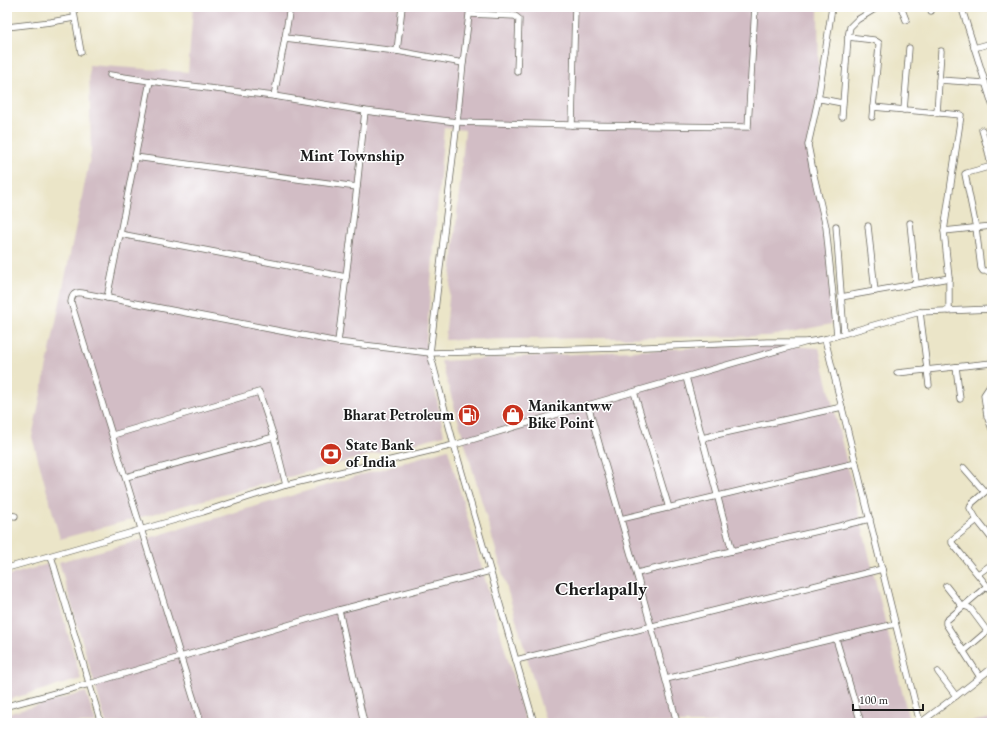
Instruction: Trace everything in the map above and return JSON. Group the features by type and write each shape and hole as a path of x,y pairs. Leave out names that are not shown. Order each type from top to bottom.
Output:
{"street":[{"path":"73,7 81,52"},
{"path":"274,96 290,7"},
{"path":"397,51 402,7"},
{"path":"470,7 430,353 454,445 534,723"},
{"path":"572,124 575,7"},
{"path":"110,75 274,96 365,111 457,122 748,126 755,7"},
{"path":"832,7 818,100 808,144 826,227 837,334"},
{"path":"842,117 842,102 850,27 857,20 878,7"},
{"path":"901,7 906,20"},
{"path":"990,7 992,14"},
{"path":"963,12 974,48 988,85 992,104"},
{"path":"470,14 515,16 519,19 517,72"},
{"path":"7,27 74,18"},
{"path":"848,37 874,40 879,43 872,117"},
{"path":"285,38 397,51 463,63"},
{"path":"974,48 992,42"},
{"path":"904,110 909,48"},
{"path":"937,113 941,51"},
{"path":"940,80 988,85"},
{"path":"107,298 150,81"},
{"path":"818,100 821,99 842,102"},
{"path":"873,107 961,115 944,231 949,278 949,311"},
{"path":"338,342 365,111"},
{"path":"982,130 992,168 965,174 976,228 980,268 983,271 992,271"},
{"path":"135,158 357,187"},
{"path":"910,223 916,283"},
{"path":"836,226 844,333"},
{"path":"868,226 875,291"},
{"path":"944,231 992,226"},
{"path":"120,234 346,277"},
{"path":"841,297 949,278"},
{"path":"202,723 71,302 72,297 77,292 338,342 430,353 807,342"},
{"path":"7,568 203,512 286,485 454,445 807,342 825,339 837,334 920,312 992,309"},
{"path":"920,312 929,385"},
{"path":"825,339 920,723 992,668"},
{"path":"897,373 992,363"},
{"path":"956,367 960,399"},
{"path":"686,377 732,551"},
{"path":"992,383 984,395 987,416 992,429"},
{"path":"113,435 258,392 274,437 286,485"},
{"path":"634,392 669,508"},
{"path":"588,405 637,573 677,723"},
{"path":"702,438 842,407"},
{"path":"126,477 274,437"},
{"path":"621,519 856,463"},
{"path":"964,468 984,492"},
{"path":"992,486 970,506 992,539"},
{"path":"7,515 15,516"},
{"path":"637,573 870,520"},
{"path":"978,520 951,541 992,592"},
{"path":"51,556 101,723"},
{"path":"978,574 992,564"},
{"path":"516,660 882,569"},
{"path":"7,706 89,684 339,610 490,571"},
{"path":"946,586 963,606 970,608 990,629 964,651"},
{"path":"980,677 946,624 946,621 987,586"},
{"path":"339,610 364,723"},
{"path":"666,679 896,624"},
{"path":"836,638 861,723"},
{"path":"938,672 956,696"}],"shaded area":[{"path":"193,7 818,7 819,92 807,145 826,216 832,324 770,336 445,340 465,130 444,128 426,343 444,435 60,539 32,437 91,153 89,65 188,72"},
{"path":"765,344 819,348 909,720 871,723 546,723 441,361"},
{"path":"448,449 526,723 106,723 59,562 152,537"},
{"path":"48,564 81,679 7,700 7,576"},
{"path":"86,692 96,723 7,723 7,714"},
{"path":"992,718 992,723 964,723"}],"place":[{"name":"Bharat Petroleum","path":"469,415"},
{"name":"Manikantww Bike Point","path":"513,415"},
{"name":"State Bank of India","path":"331,454"}],"district":[{"name":"Mint Township","path":"352,155"},
{"name":"Cherlapally","path":"601,588"}]}
